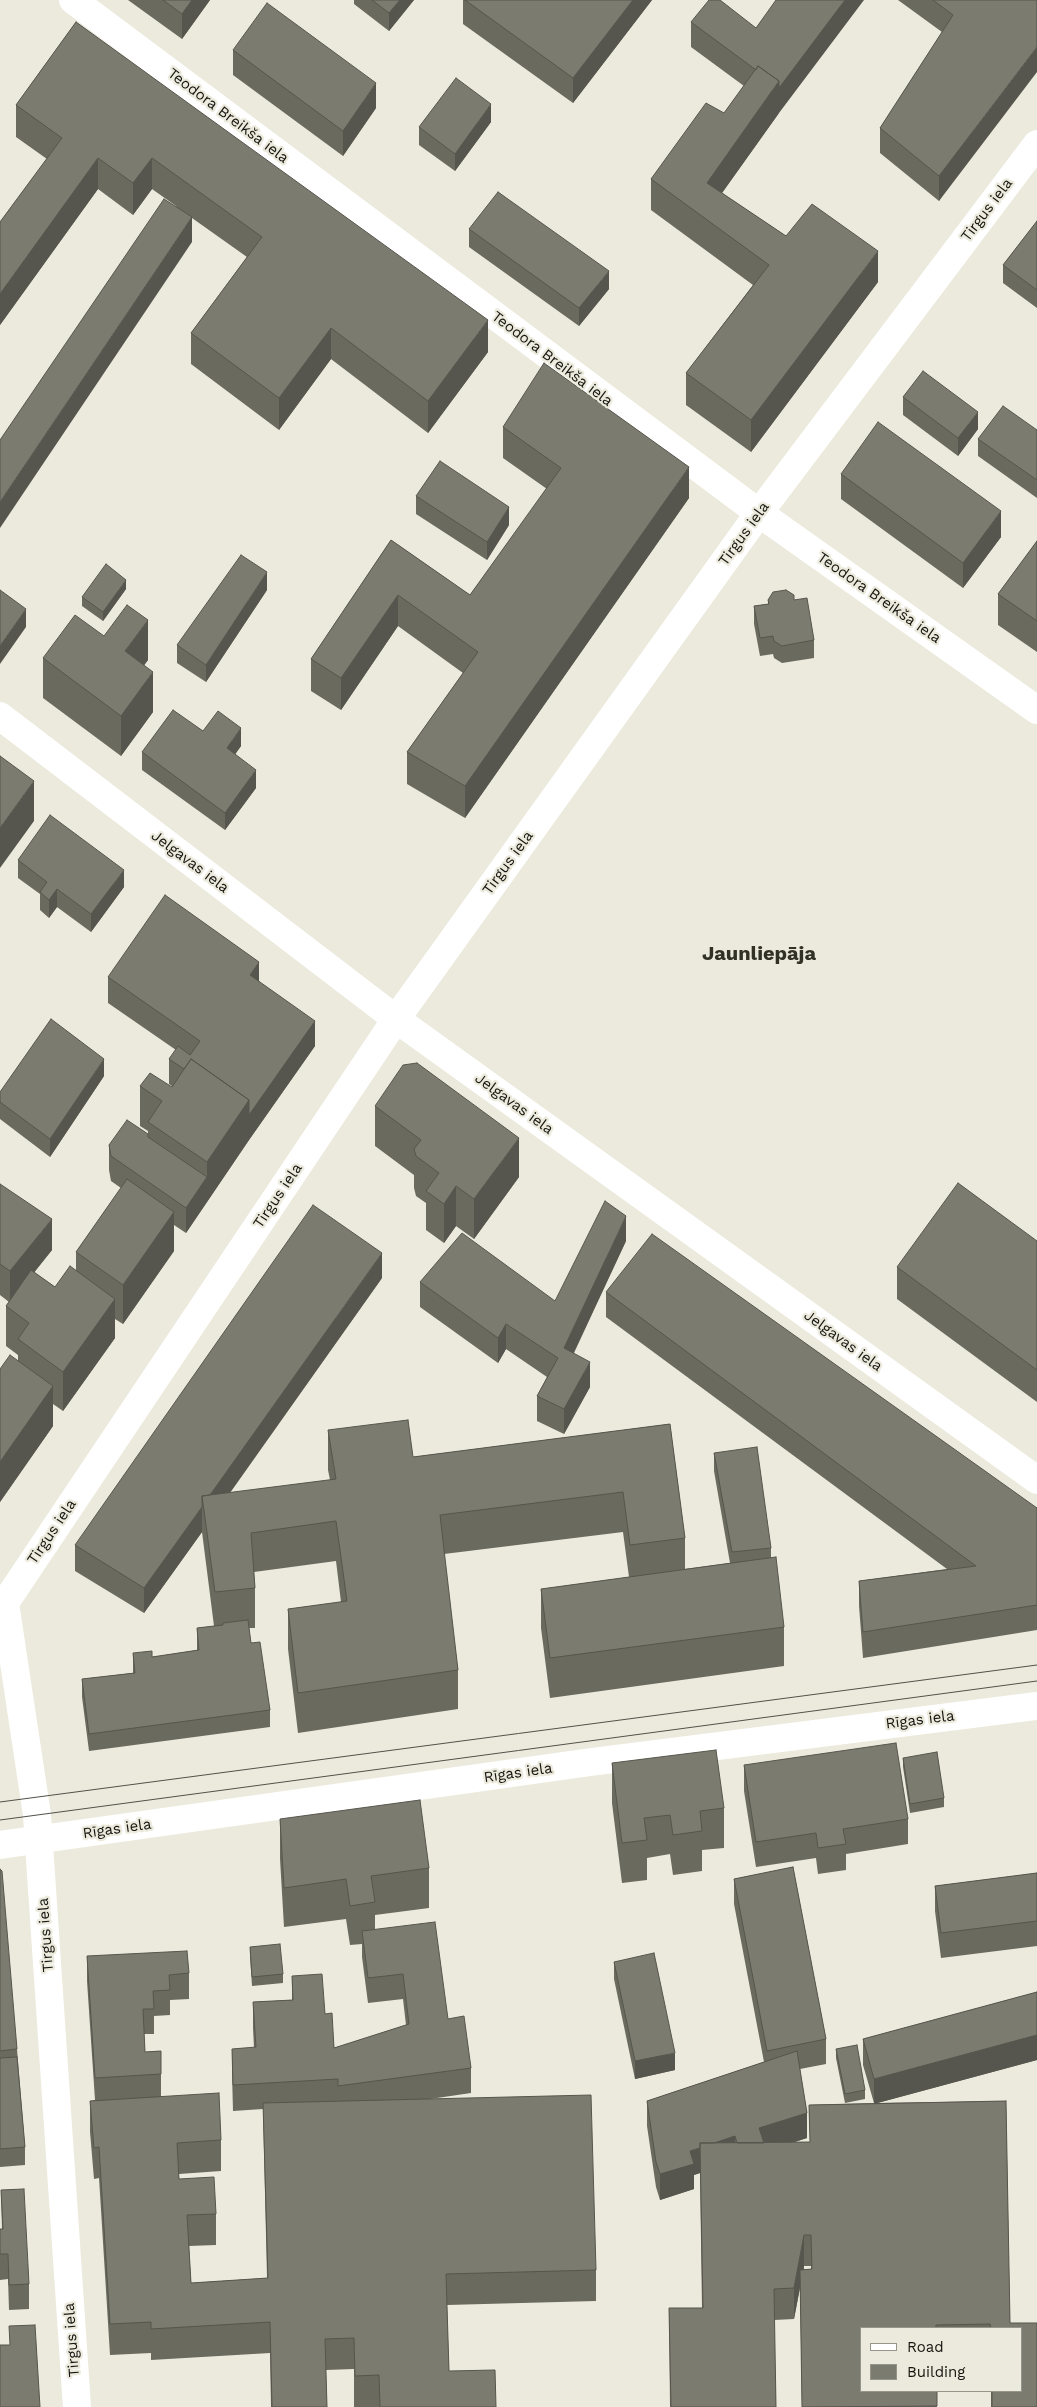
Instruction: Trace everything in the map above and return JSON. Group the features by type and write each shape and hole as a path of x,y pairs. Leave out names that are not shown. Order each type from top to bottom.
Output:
{"street":[{"name":"Teodora Breikša iela","path":"73,0 759,513 1037,710"},
{"name":"Tirgus iela","path":"77,2407 39,1840 35,1798 2,1602 396,1020 759,513 1037,144"},
{"name":"Jelgavas iela","path":"0,716 396,1020 1037,1480"},
{"name":"Rīgas iela","path":"0,1845 591,1762 1037,1706"}],"building":[{"path":"163,0 192,0 182,14"},
{"path":"372,0 400,0 389,13"},
{"path":"465,0 633,0 573,78"},
{"path":"709,0 720,0 756,28 776,0 845,0 779,88 779,81 758,66 756,70 691,22"},
{"path":"933,0 1037,0 1037,47 939,176 880,128 953,15"},
{"path":"267,3 376,83 343,131 233,50"},
{"path":"76,22 488,320 428,401 331,328 279,398 191,333 262,237 152,158 133,183 98,158 0,294 0,222 62,138 16,105"},
{"path":"758,66 779,81 707,183 786,236 812,204 878,251 751,420 686,373 769,265 651,179 706,103 724,113"},
{"path":"456,78 491,104 455,154 419,127"},
{"path":"498,192 609,271 579,308 469,229"},
{"path":"164,199 192,217 0,502 0,440"},
{"path":"1037,221 1037,290 1003,265"},
{"path":"544,363 689,467 465,786 407,752 478,652 398,595 341,678 311,659 391,540 470,595 561,468 503,427"},
{"path":"923,371 978,412 958,438 903,397"},
{"path":"1003,406 1037,430 1037,480 978,439"},
{"path":"878,422 1001,511 963,563 841,474"},
{"path":"440,461 509,507 487,542 416,496"},
{"path":"1037,541 1037,621 998,594"},
{"path":"241,555 267,572 206,665 177,645"},
{"path":"106,564 126,580 103,612 82,597"},
{"path":"0,590 26,609 0,646"},
{"path":"786,590 794,595 794,600 807,598 814,640 782,646 774,641 773,636 760,638 754,606 769,604 768,600 773,592"},
{"path":"127,605 148,620 125,651 153,672 121,716 43,658 75,615 104,636"},
{"path":"173,710 203,731 218,711 241,728 227,748 256,770 225,813 142,752"},
{"path":"0,756 34,781 0,828"},
{"path":"50,815 124,870 91,914 57,889 49,900 40,892 47,882 18,860"},
{"path":"165,895 259,962 250,975 315,1021 249,1115 249,1100 191,1059 184,1069 169,1059 178,1046 190,1055 200,1041 108,977"},
{"path":"51,1019 104,1059 50,1139 0,1102 0,1092"},
{"path":"191,1059 249,1100 207,1162 148,1122 162,1101 140,1086 150,1073 172,1087"},
{"path":"417,1063 519,1138 474,1199 456,1186 444,1204 426,1191 439,1173 416,1156 414,1149 421,1140 375,1106 403,1065"},
{"path":"127,1120 148,1134 148,1137 207,1177 186,1208 111,1156 109,1145"},
{"path":"127,1179 174,1212 123,1285 76,1252"},
{"path":"958,1183 1037,1241 1037,1370 897,1267"},
{"path":"0,1184 52,1219 10,1271 0,1264"},
{"path":"605,1201 626,1216 564,1348 590,1362 564,1409 537,1396 558,1358 506,1324 498,1338 420,1282 462,1233 555,1301"},
{"path":"313,1205 382,1253 210,1495 202,1496 202,1507 144,1588 75,1545"},
{"path":"652,1234 1037,1508 1037,1605 863,1632 859,1581 976,1566 606,1292"},
{"path":"70,1266 115,1299 63,1372 18,1339 29,1323 6,1306 31,1270 55,1287"},
{"path":"10,1355 53,1386 0,1462 0,1369"},
{"path":"408,1420 413,1457 670,1424 685,1538 630,1545 623,1492 440,1515 458,1670 298,1693 288,1609 347,1601 336,1521 251,1533 255,1588 215,1592 202,1496 336,1479 328,1430"},
{"path":"757,1447 771,1548 732,1552 714,1453"},
{"path":"776,1557 784,1627 550,1658 541,1589"},
{"path":"248,1620 251,1643 260,1642 270,1710 89,1734 82,1679 135,1673 133,1653 152,1651 152,1657 199,1650 197,1628"},
{"path":"896,1743 908,1819 843,1829 846,1844 818,1848 816,1833 756,1842 744,1765"},
{"path":"716,1750 724,1808 700,1811 702,1831 673,1835 670,1815 644,1818 647,1840 622,1843 612,1763"},
{"path":"937,1752 944,1798 910,1804 903,1758"},
{"path":"420,1800 429,1868 371,1876 375,1902 350,1906 346,1879 284,1888 280,1819"},
{"path":"793,1867 826,2039 767,2051 734,1879"},
{"path":"0,1869 2,1871 17,2049 0,2051"},
{"path":"1037,1873 1037,1921 941,1933 935,1886"},
{"path":"435,1922 448,2019 464,2016 471,2068 338,2086 338,2079 233,2085 232,2049 256,2047 253,2002 293,2000 292,1976 322,1974 325,2014 332,2013 334,2048 409,2024 403,1974 368,1978 362,1931"},
{"path":"280,1944 283,1974 252,1977 250,1947"},
{"path":"187,1951 189,1973 169,1975 170,1990 153,1991 154,2009 143,2009 145,2052 161,2051 161,2074 95,2078 87,1956"},
{"path":"654,1953 675,2053 635,2061 614,1962"},
{"path":"1037,1992 1037,2035 874,2079 863,2039"},
{"path":"857,2045 865,2090 845,2094 836,2049"},
{"path":"797,2051 807,2113 759,2128 764,2143 737,2143 735,2136 714,2143 700,2143 700,2148 690,2151 694,2164 660,2174 656,2162 647,2101"},
{"path":"17,2057 25,2147 0,2149 0,2058"},
{"path":"219,2093 221,2140 177,2143 179,2179 214,2177 216,2214 187,2215 191,2283 268,2278 263,2103 591,2095 596,2270 446,2274 449,2371 495,2370 496,2407 380,2407 379,2375 355,2376 354,2338 325,2339 327,2407 272,2407 270,2322 151,2329 151,2322 110,2324 99,2147 94,2148 90,2101"},
{"path":"1006,2101 1010,2323 1037,2323 1037,2407 992,2407 992,2392 1022,2392 1022,2327 991,2327 990,2324 936,2325 936,2327 860,2327 860,2392 937,2392 937,2406 802,2407 800,2270 812,2269 811,2235 804,2235 794,2288 774,2289 776,2407 671,2407 669,2308 703,2308 700,2143 810,2142 809,2105"},
{"path":"24,2189 29,2284 9,2285 8,2254 0,2254 0,2229 3,2229 1,2190"},
{"path":"35,2325 40,2407 0,2407 0,2345 10,2345 9,2326"}],"tram line":[{"path":"0,1802 1037,1665"},
{"path":"0,1820 1037,1681"}],"district":[{"name":"Jaunliepāja","path":"759,954"}]}
